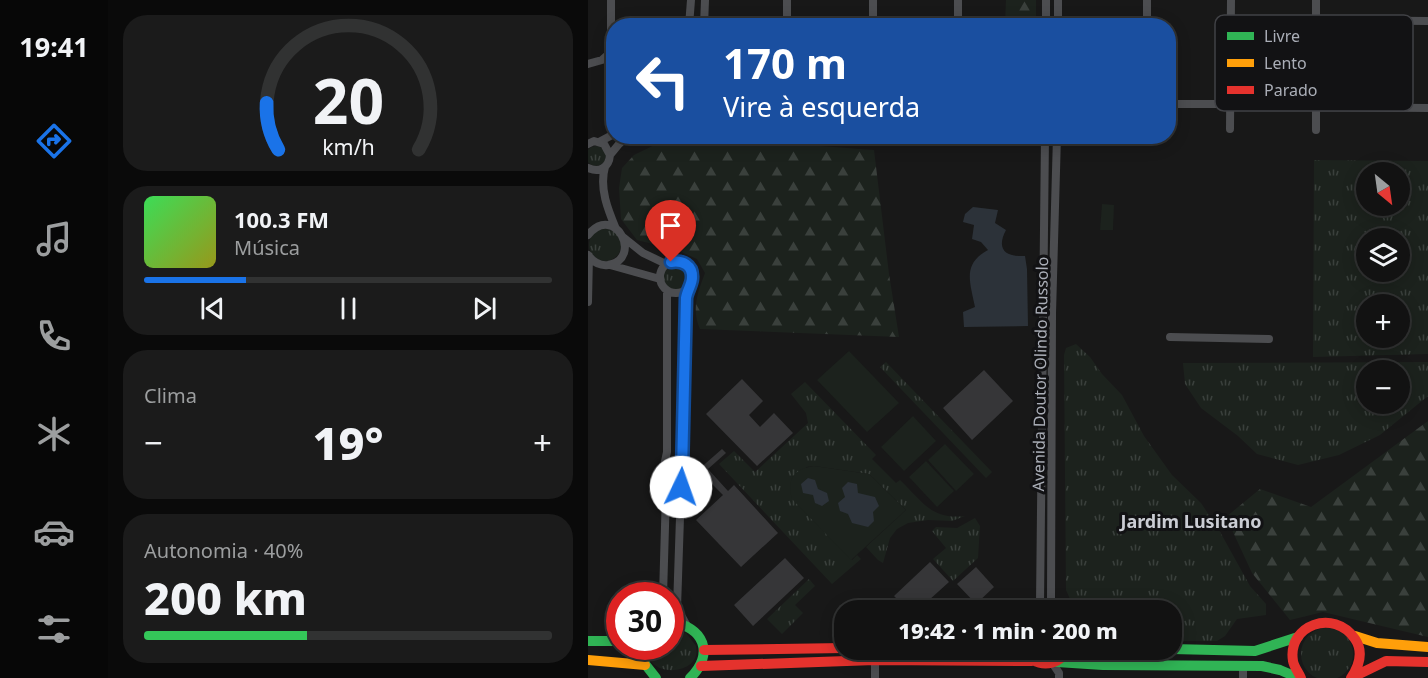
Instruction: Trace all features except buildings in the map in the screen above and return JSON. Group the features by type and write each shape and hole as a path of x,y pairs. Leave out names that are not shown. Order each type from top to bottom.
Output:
{"street":[{"path":"611,0 611,18"},
{"path":"690,18 691,0"},
{"path":"704,18 705,0"},
{"path":"788,0 788,18"},
{"path":"873,0 873,18"},
{"path":"957,18 958,0"},
{"path":"1046,0 1046,18"},
{"path":"1058,0 1058,18"},
{"path":"1147,0 1147,18"},
{"path":"1231,0 1231,15"},
{"path":"1413,21 1428,21"},
{"path":"588,64 606,56"},
{"path":"1176,104 1215,104"},
{"path":"1413,108 1428,108"},
{"path":"1229,111 1230,129"},
{"path":"1316,111 1316,130"},
{"path":"588,144 606,138"},
{"path":"599,142 608,147 610,155"},
{"path":"620,144 610,155 602,176 608,211 616,229 623,237 644,253 666,264"},
{"name":"Avenida Doutor Olindo Russolo","path":"1040,600 1045,144"},
{"name":"Avenida Doutor Olindo Russolo","path":"1051,600 1052,313 1057,144"},
{"path":"1045,164 1057,159"},
{"path":"1045,164 1057,168"},
{"path":"588,168 596,170 605,167"},
{"path":"588,235 598,227 610,226 616,229"},
{"path":"588,227 588,235"},
{"path":"610,264 623,254 625,248 623,237"},
{"path":"588,256 598,264 610,264 660,279"},
{"path":"588,256 588,302"},
{"path":"1044,256 1055,257"},
{"path":"681,487 674,492 666,492 659,487 656,480 658,471 664,466 667,452 667,291 660,279 661,271 666,264 676,261 690,268 692,279 686,298 682,472 684,480 681,487 677,608 686,624 699,634 704,650 701,666 690,678"},
{"path":"667,291 678,293 688,288"},
{"path":"1170,337 1269,339"},
{"path":"664,466 676,466 682,472"},
{"path":"663,582 666,492"},
{"path":"1300,678 1293,659 1293,648 1298,637 1305,628 1327,621 1347,628 1355,636 1360,646 1361,657 1352,678"},
{"path":"1355,636 1377,643 1428,646"},
{"path":"1182,649 1255,651 1298,637"},
{"path":"588,641 606,641"},
{"path":"704,650 834,648"},
{"path":"588,660 645,665"},
{"path":"644,660 656,678"},
{"path":"701,666 875,660 1032,661 1046,665 1055,663 1262,666 1300,678"},
{"path":"875,660 875,678"},
{"path":"1055,663 1060,660"},
{"path":"1352,678 1386,662 1428,662"},
{"path":"1055,663 1059,678"},
{"path":"1243,678 1244,666"}],"green space":[{"path":"1006,0 1036,0 1036,18 1005,18"},
{"path":"657,144 803,144 874,150 899,337 700,329 696,308 705,273 697,259 677,250 637,240 621,219 619,188 622,168 634,155"},
{"path":"592,147 600,147 605,152 605,160 600,165 592,165 588,162 588,150"},
{"path":"1314,160 1428,161 1428,354 1313,357"},
{"path":"1102,204 1114,205 1113,230 1100,230"},
{"path":"605,229 616,234 621,245 616,256 605,261 594,256 589,245 594,234"},
{"path":"676,264 685,268 689,277 685,286 676,290 667,286 663,277 667,268"},
{"path":"1076,344 1122,395 1144,436 1172,475 1201,503 1219,530 1250,586 1266,604 1266,615 1237,619 1225,636 1217,641 1182,641 1182,600 1070,600 1066,590 1064,355 1066,348"},
{"path":"849,351 899,403 867,432 817,380"},
{"path":"886,362 992,472 986,478 880,367"},
{"path":"1356,362 1356,414 1406,414 1380,435 1339,455 1298,465 1257,454 1238,436 1201,408 1185,384 1183,363"},
{"path":"1410,362 1428,362 1428,396 1410,411"},
{"path":"805,382 876,455 872,459 896,483 900,480 928,508 936,512 953,517 965,516 952,521 928,520 908,523 897,529 890,538 883,563 866,547 906,510 869,474 814,466 806,467 852,560 857,555 861,559 832,584 719,464 734,451 755,472 808,423 806,413 791,394"},
{"path":"913,416 936,441 904,471 881,447"},
{"path":"1428,421 1428,637 1323,612 1290,620 1252,573 1226,517 1260,489 1311,507"},
{"path":"945,444 974,474 956,491 928,460"},
{"path":"926,461 954,491 937,507 909,477"},
{"path":"807,467 869,474 906,510 851,560 792,499 790,486 793,476"},
{"path":"975,518 980,526 978,558 953,581 933,559 946,548 932,531 936,527 957,528"},
{"path":"809,579 815,586 795,605 803,613 782,634 767,619"},
{"path":"1327,628 1341,632 1349,640 1352,649 1349,668 1341,676 1332,679 1313,676 1305,668 1301,654 1305,640 1313,632"},
{"path":"684,633 696,646 696,657 682,669 662,669 651,660 684,660"}],"shaded area":[{"path":"973,207 998,210 995,223 1006,230 1002,242 1004,251 1012,255 1025,256 1028,326 964,327 963,312 975,307 970,282 971,268 974,261 988,250 981,242 972,239 974,225 963,222 965,214"},
{"path":"808,478 815,480 818,489 827,493 829,501 822,506 815,503 813,495 803,493 801,484"},
{"path":"848,482 857,484 858,493 875,497 879,506 873,512 874,521 868,527 852,523 848,514 840,511 838,503 845,497 842,488"}],"traffic: fast":[{"path":"684,626 698,635 704,651 698,669 690,678"},
{"path":"1182,649 1255,651 1298,637"},
{"path":"588,641 606,641"},
{"path":"645,660 656,678"},
{"path":"1057,662 1103,665 1262,666 1299,678"}],"traffic: slow":[{"path":"1355,636 1377,643 1428,647"},
{"path":"588,660 645,665"}],"traffic: jam":[{"path":"1301,678 1293,661 1293,648 1297,638 1304,630 1325,623 1336,624 1346,630 1358,644 1359,659 1351,678"},
{"path":"704,650 834,648"},
{"path":"701,666 875,660 1032,661"},
{"path":"1033,660 1045,664 1058,660"},
{"path":"1353,677 1386,661 1428,662"}],"district":[{"name":"Jardim Lusitano","path":"1191,521"}],"route":[{"path":"671,262 686,264 692,273 686,298 682,472 684,480 681,487"}]}
